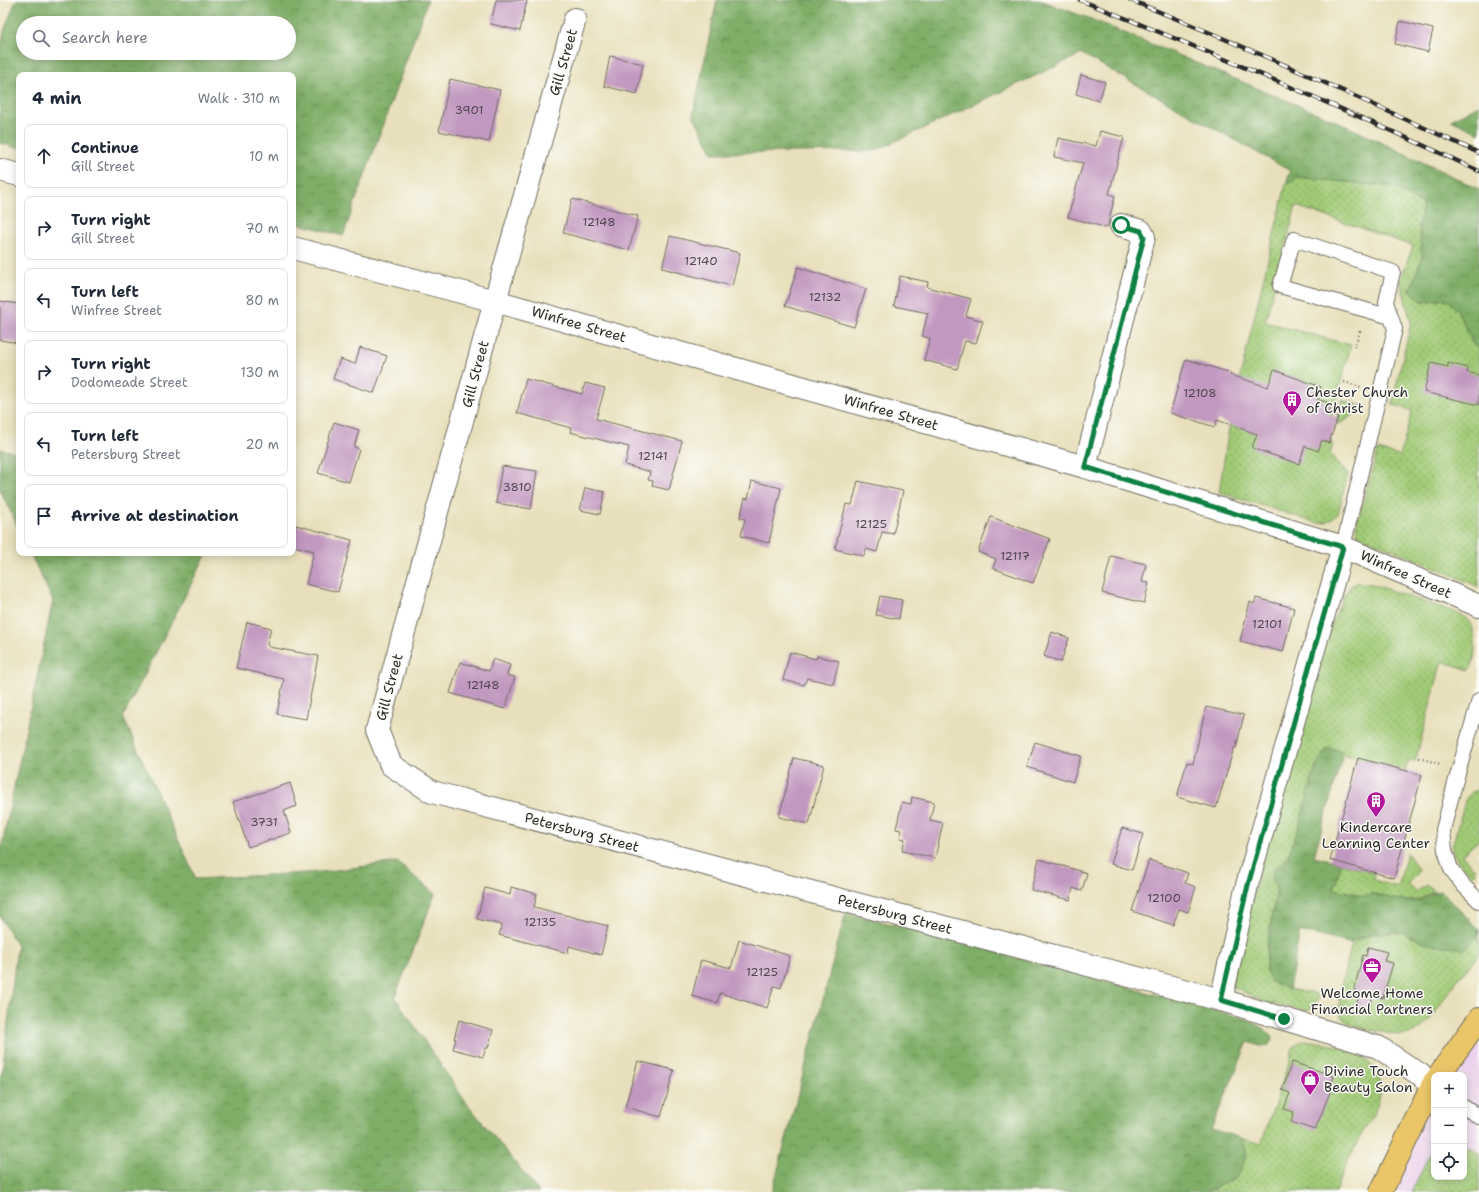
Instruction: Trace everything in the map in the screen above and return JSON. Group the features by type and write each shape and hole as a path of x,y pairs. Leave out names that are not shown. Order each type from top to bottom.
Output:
{"main road":[{"path":"1441,1072 1479,1019"},
{"path":"1381,1192 1431,1089"}],"street":[{"name":"Gill Street","path":"377,730 495,301 575,19"},
{"path":"0,170 16,174"},
{"path":"1085,467 1144,237 1141,231 1121,225"},
{"name":"Winfree Street","path":"296,249 495,301 1085,467 1343,547 1479,606"},
{"path":"1221,1000 1248,885 1343,547"},
{"name":"Petersburg Street","path":"377,730 391,765 432,792 1221,1000 1378,1047 1431,1079"}],"lane":[{"path":"1343,547 1395,328 1386,302 1393,272 1294,239 1280,286 1391,317"},
{"path":"1477,895 1463,885 1451,869 1444,850 1443,830 1479,700"},
{"path":"1466,1108 1479,1117"}],"shaded area":[{"path":"1479,1021 1479,1192 1384,1192 1431,1090 1431,1180 1467,1180 1467,1072 1442,1072"}],"green space":[{"path":"16,0 428,0 343,236 296,223 296,72 16,72 16,147 0,143 0,50 5,28"},
{"path":"717,0 1039,0 1091,19 1336,121 1479,189 1479,349 1473,344 1457,309 1446,299 1422,301 1410,290 1422,258 1419,224 1423,205 1395,187 1298,177 1286,184 1290,171 1082,54 875,151 713,153 693,115"},
{"path":"1479,105 1479,133 1451,120"},
{"path":"1298,177 1396,187 1423,205 1419,224 1422,258 1410,290 1422,301 1446,299 1457,309 1473,344 1479,349 1479,587 1421,561 1359,536 1357,532 1356,526 1378,450 1400,456 1412,411 1392,404 1411,322 1400,281 1413,246 1296,206 1265,322 1351,345 1325,441 1333,444 1330,454 1348,474 1338,514 1328,521 1317,523 1219,492 1231,415 1286,184"},
{"path":"1342,400 1366,407 1339,424 1337,423"},
{"path":"0,449 16,452 16,523 0,490"},
{"path":"31,556 205,556 123,717 196,879 322,872 397,862 435,894 395,997 465,1101 539,1192 0,1192 0,1075 2,1074 17,946 0,916 0,854 53,601"},
{"path":"1358,582 1372,584 1457,613 1464,617 1471,624 1473,630 1475,653 1472,666 1469,670 1442,661 1415,762 1408,761 1405,771 1343,754 1336,749 1299,827 1287,859 1273,870 1273,881 1277,890 1267,946 1266,971 1272,982 1289,989 1316,994 1318,998 1315,1005 1313,1008 1306,1011 1267,1003 1233,986 1233,966 1322,647 1344,596 1350,587"},
{"path":"1327,749 1336,749 1343,754 1314,856 1341,863 1334,889 1369,897 1371,893 1406,901 1417,901 1440,891 1479,929 1476,938 1465,949 1428,944 1401,932 1372,934 1348,943 1300,931 1289,989 1272,982 1266,971 1267,946 1277,890 1273,881 1273,870 1287,859 1299,827 1316,766"},
{"path":"1479,790 1479,840 1462,855 1475,870 1474,875 1469,874 1458,861 1452,846 1466,798 1472,792"},
{"path":"1407,853 1418,869 1415,876 1408,883 1416,892 1426,885 1434,891 1417,901 1397,900 1371,893 1369,897 1334,889 1341,863 1375,873 1374,880 1398,887"},
{"path":"846,912 1237,1016 1261,1026 1272,1037 1271,1042 1268,1046 1263,1047 1248,1042 1211,1129 1241,1138 1245,1146 1247,1156 1236,1178 1205,1192 772,1192"},
{"path":"1479,931 1479,955 1451,988 1425,1025 1416,1032 1407,1035 1392,1034 1361,1028 1351,1024 1343,1018 1340,1012 1339,1003 1344,971 1352,944 1348,943 1372,934 1401,932 1428,944 1477,938"},
{"path":"1306,1040 1330,1045 1356,1054 1367,1061 1375,1070 1380,1081 1380,1095 1377,1106 1352,1152 1335,1192 1205,1192 1236,1178 1245,1146 1241,1138 1261,1144 1293,1048 1297,1044"},
{"path":"1467,1146 1479,1153 1479,1192 1412,1192 1431,1151 1431,1180 1467,1180"}],"building":[{"path":"496,0 527,0 520,31 491,24"},
{"path":"1400,21 1433,29 1428,52 1395,44"},
{"path":"610,56 643,64 637,94 604,86"},
{"path":"1081,75 1105,82 1099,101 1076,94"},
{"path":"450,79 500,90 489,142 439,131"},
{"path":"1100,131 1124,137 1109,194 1115,196 1107,228 1068,217 1083,163 1054,157 1058,138 1096,146"},
{"path":"572,199 638,216 629,250 563,233"},
{"path":"670,236 740,253 732,286 662,268"},
{"path":"798,267 866,289 854,327 785,306"},
{"path":"900,276 928,282 927,287 971,299 966,316 983,321 976,343 965,341 957,369 924,360 930,338 922,336 928,313 894,306"},
{"path":"0,301 16,304 16,343 0,340"},
{"path":"360,347 387,356 374,393 333,379 340,359 355,364"},
{"path":"1186,359 1231,373 1230,375 1268,387 1274,370 1321,387 1317,399 1332,404 1328,415 1338,417 1329,443 1322,440 1318,451 1305,446 1299,464 1252,448 1257,434 1217,420 1215,427 1170,413"},
{"path":"1431,363 1448,367 1448,363 1468,368 1467,372 1479,375 1479,405 1424,392"},
{"path":"526,379 582,394 585,383 605,388 596,419 682,441 669,490 652,486 653,481 648,480 650,472 625,465 629,447 570,432 571,428 517,413"},
{"path":"334,422 359,430 354,447 359,449 349,482 318,473"},
{"path":"502,466 537,471 531,509 496,503"},
{"path":"752,481 781,488 769,543 741,536 745,519 740,518 745,498 748,499"},
{"path":"858,481 903,491 893,534 882,532 877,552 866,549 864,556 835,549 846,504 852,505"},
{"path":"585,488 605,492 600,514 580,510"},
{"path":"991,517 1050,539 1033,583 993,568 996,559 978,552"},
{"path":"296,525 352,540 338,592 306,584 314,551 296,547"},
{"path":"1111,556 1146,564 1142,582 1149,583 1144,603 1102,593"},
{"path":"880,596 902,600 899,619 876,615"},
{"path":"1256,598 1294,608 1283,652 1240,641 1250,602 1254,604"},
{"path":"247,622 271,628 267,645 269,647 318,656 306,719 277,714 284,679 236,668"},
{"path":"1052,632 1069,638 1061,662 1044,656"},
{"path":"790,652 816,659 817,656 839,661 833,684 807,678 804,685 783,680"},
{"path":"493,659 510,665 507,675 515,677 505,709 450,693 460,662 489,671"},
{"path":"1206,707 1244,715 1236,748 1234,748 1216,808 1177,797 1187,762 1193,764"},
{"path":"1035,742 1081,756 1073,782 1027,767"},
{"path":"794,758 824,765 809,824 779,817"},
{"name":"Kindercare Learning Center","path":"1358,758 1422,775 1394,878 1330,860"},
{"path":"290,783 297,806 284,811 291,833 248,847 233,802"},
{"path":"912,797 934,802 930,820 943,823 935,858 902,851 905,839 900,838 901,830 896,829 902,802 911,804"},
{"path":"1122,828 1143,834 1132,870 1111,864"},
{"path":"1039,859 1087,873 1082,891 1073,888 1070,900 1031,890"},
{"path":"1149,860 1188,873 1185,883 1196,887 1188,912 1179,909 1173,925 1132,911"},
{"path":"511,887 537,894 534,907 608,926 601,955 569,946 568,953 499,935 502,925 477,919 485,888 510,895"},
{"path":"739,940 790,956 781,988 774,986 767,1008 720,993 717,1003 692,996 701,960 731,968"},
{"path":"1368,947 1387,952 1384,961 1393,963 1383,998 1373,996 1368,1011 1356,1008 1359,992 1354,990 1363,955 1366,956"},
{"path":"459,1020 493,1030 488,1048 486,1048 483,1057 453,1049"},
{"path":"638,1061 674,1070 661,1117 625,1107"},
{"name":"Divine Touch Beauty Salon","path":"1292,1062 1334,1076 1330,1092 1315,1130 1291,1122 1294,1112 1284,1109 1290,1093 1282,1090"}],"railway":[{"path":"1080,0 1281,83 1479,171"},
{"path":"1130,0 1262,55 1479,153"}],"place":[{"name":"Chester Church of Christ","path":"1292,417"},
{"name":"Kindercare Learning Center","path":"1376,818"},
{"name":"Welcome Home Financial Partners","path":"1372,984"},
{"name":"Divine Touch Beauty Salon","path":"1310,1096"}],"route":[{"path":"1121,225 1141,231 1144,237 1085,467 1343,547 1248,885 1221,1000 1284,1019"}]}
